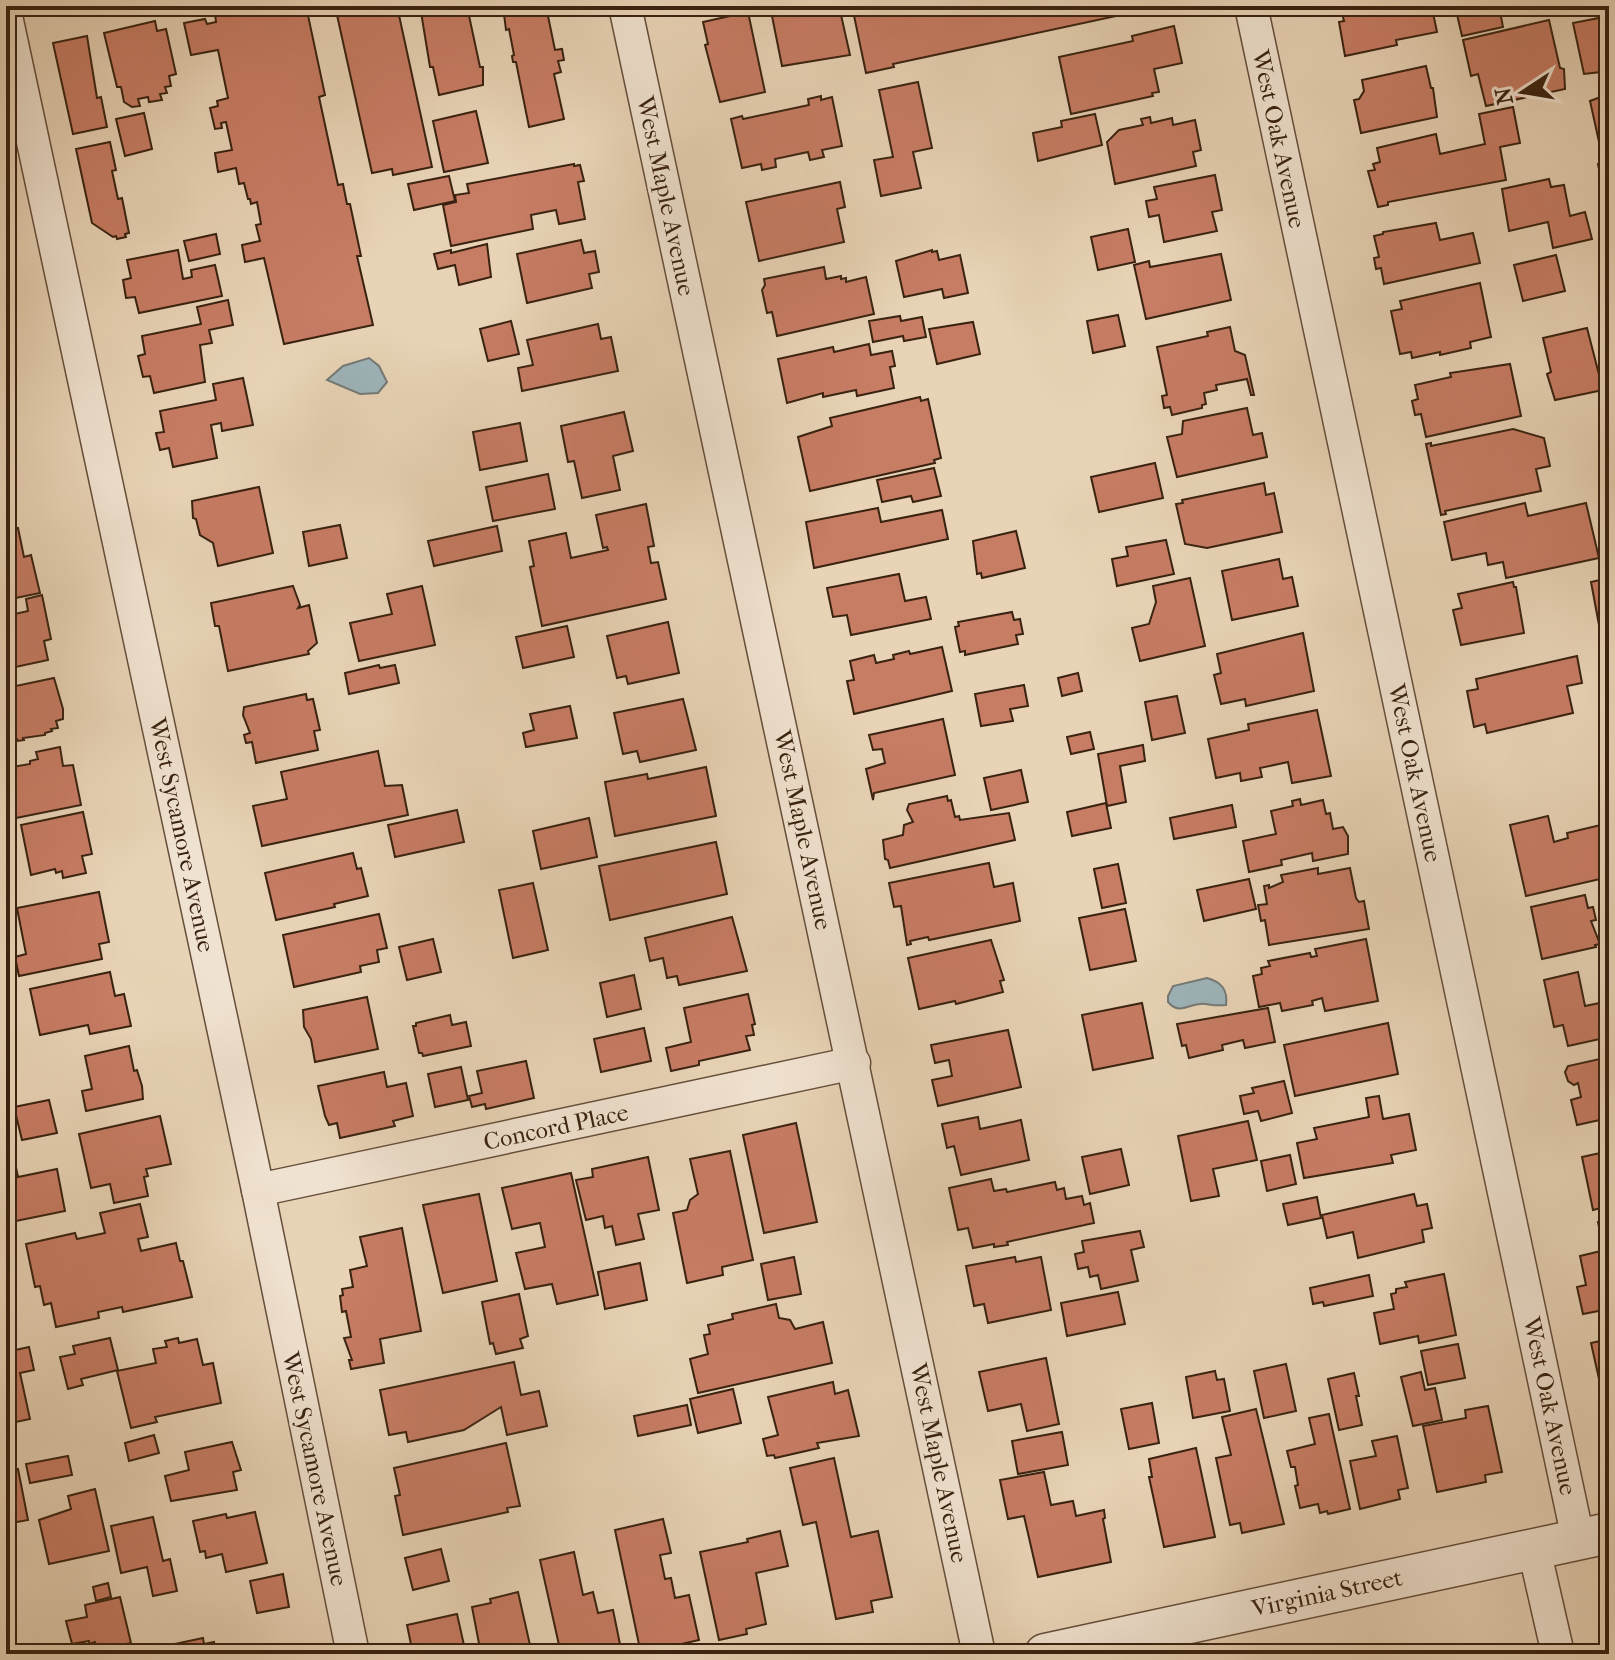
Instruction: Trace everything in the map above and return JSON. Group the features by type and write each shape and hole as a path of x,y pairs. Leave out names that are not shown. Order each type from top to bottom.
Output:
{"street":[{"name":"West Maple Avenue","path":"625,6 979,1654"},
{"name":"West Oak Avenue","path":"1251,6 1594,1536"},
{"name":"West Sycamore Avenue","path":"6,16 258,1190 353,1654"},
{"name":"Concord Place","path":"258,1190 854,1063"},
{"name":"Virginia Street","path":"1045,1654 1594,1536"},
{"path":"1534,1549 1558,1654"}],"water":[{"path":"369,358 379,366 387,382 378,393 360,394 327,380 343,366"},
{"path":"1207,978 1222,987 1226,1005 1200,1004 1177,1008 1168,1002 1173,986"}],"building":[{"path":"252,6 306,6 325,95 319,97 338,185 343,184 347,204 350,204 361,256 357,256 373,325 284,344 264,258 245,262 242,245 260,241 256,225 261,224 257,202 251,204 244,183 239,184 236,168 218,172 215,153 232,150 226,122 221,123 222,128 215,129 210,108 218,106 217,101 228,98 218,50 191,55 184,23 205,19 207,24 216,22 215,14"},
{"path":"335,6 397,6 432,167 393,175 392,169 372,173"},
{"path":"420,6 473,6 473,10 468,11 480,67 483,67 483,85 439,95 433,67 430,67"},
{"path":"503,6 552,6 554,15 548,16 555,50 562,49 564,60 558,61 561,72 554,74 564,119 529,127"},
{"path":"772,6 839,6 850,55 782,66"},
{"path":"852,6 1172,7 1144,13 1144,10 893,64 894,67 866,73"},
{"path":"1340,6 1404,6 1409,13 1432,8 1437,32 1396,40 1397,45 1345,56 1339,22 1344,21"},
{"path":"1455,6 1499,6 1503,27 1462,36"},
{"path":"748,12 765,92 720,102 705,45 708,44 703,22"},
{"path":"1609,16 1609,71 1584,74 1573,23"},
{"path":"1549,20 1560,68 1564,69 1565,89 1486,106 1478,74 1471,76 1463,40"},
{"path":"155,21 157,31 166,29 176,74 169,76 171,86 165,87 167,93 160,94 162,100 149,102 148,97 138,99 140,106 132,107 124,102 121,87 117,87 104,33"},
{"path":"1174,26 1182,63 1154,69 1159,92 1152,93 1153,96 1071,114 1059,57 1133,41 1132,36"},
{"path":"87,36 97,98 101,97 107,127 73,134 53,43"},
{"path":"1426,66 1437,117 1361,133 1354,100 1359,99 1364,91 1362,80"},
{"path":"918,82 932,148 913,152 921,188 881,196 874,160 893,157 879,90"},
{"path":"1609,94 1609,150 1601,151 1590,101"},
{"path":"821,96 821,100 832,97 842,146 822,150 824,157 810,160 808,152 775,159 776,167 762,170 761,164 742,168 731,119 809,105 808,99"},
{"path":"1513,107 1520,143 1500,147 1506,180 1388,202 1388,205 1378,207 1368,171 1375,170 1373,164 1380,162 1377,148 1436,134 1440,154 1485,144 1479,114"},
{"path":"476,111 488,163 444,172 433,121"},
{"path":"144,113 152,149 125,156 116,119"},
{"path":"1095,114 1102,145 1038,161 1033,133 1062,127 1061,121"},
{"path":"1150,117 1151,123 1172,118 1173,125 1195,120 1201,150 1193,152 1196,166 1115,184 1107,142 1119,130 1143,125 1141,119"},
{"path":"110,142 116,170 112,171 118,199 122,198 129,233 117,239 92,223 76,149"},
{"path":"1609,162 1609,210 1607,210 1598,164"},
{"path":"580,165 584,181 578,182 585,219 559,224 556,210 531,215 533,229 451,246 443,205 456,202 455,195 469,193 467,184"},
{"path":"1215,175 1222,210 1212,212 1217,231 1164,242 1159,215 1149,217 1146,201 1157,199 1154,187"},
{"path":"449,176 455,201 414,210 408,184"},
{"path":"1549,179 1551,187 1564,185 1570,216 1585,212 1592,239 1553,248 1548,222 1509,231 1502,189"},
{"path":"840,182 845,207 837,209 844,242 759,261 746,202"},
{"path":"1436,223 1440,240 1473,233 1480,263 1384,284 1381,268 1376,269 1374,258 1379,257 1374,236"},
{"path":"1128,229 1135,262 1098,270 1091,237"},
{"path":"216,234 220,254 189,261 184,241"},
{"path":"581,240 584,253 595,251 599,272 589,274 592,288 527,303 517,254"},
{"path":"487,244 491,277 459,285 455,265 438,269 434,254"},
{"path":"178,250 183,279 192,277 191,270 215,265 222,296 139,313 135,297 126,298 123,280 131,278 127,260"},
{"path":"937,251 939,260 960,255 968,293 944,298 942,289 904,297 896,261"},
{"path":"1221,254 1231,300 1146,319 1134,265 1149,261 1150,267"},
{"path":"1556,255 1565,291 1523,301 1514,265"},
{"path":"824,267 826,279 841,276 841,279 846,278 846,282 866,277 874,314 777,336 772,312 767,313 762,290 764,279"},
{"path":"1480,283 1491,337 1470,342 1471,348 1440,355 1440,352 1412,358 1411,352 1400,354 1391,311 1402,309 1400,301"},
{"path":"228,300 233,325 209,330 212,343 200,345 205,382 154,393 150,376 143,377 138,356 145,354 142,336 201,324 197,307"},
{"path":"1118,315 1125,346 1093,353 1087,321"},
{"path":"900,316 901,321 922,317 926,337 904,341 903,336 873,342 869,321"},
{"path":"511,321 519,354 488,361 480,329"},
{"path":"973,322 980,354 937,364 929,329"},
{"path":"598,324 601,339 611,337 618,371 522,391 518,368 533,365 527,340"},
{"path":"1230,327 1235,351 1245,355 1254,395 1251,395 1247,379 1216,385 1217,390 1204,393 1206,404 1202,408 1172,415 1170,407 1164,408 1162,396 1167,395 1157,347 1208,336 1207,332"},
{"path":"1587,328 1603,390 1555,400 1547,374 1551,372 1543,338"},
{"path":"869,344 871,355 892,351 895,366 890,367 894,388 857,396 856,390 823,397 823,393 787,403 778,359 833,347 834,352"},
{"path":"1510,364 1521,416 1426,437 1421,414 1415,415 1412,401 1418,399 1415,385 1451,377 1450,373"},
{"path":"243,378 253,425 222,431 221,423 211,425 217,458 173,467 169,448 160,450 156,433 164,432 160,411 216,400 213,384"},
{"path":"6,391 13,423 6,425"},
{"path":"920,397 921,401 928,399 941,458 934,460 935,463 810,491 798,437 832,426 830,418"},
{"path":"1247,408 1253,435 1262,433 1267,457 1177,477 1167,437 1182,434 1183,421"},
{"path":"624,412 633,451 613,456 620,490 582,498 574,461 568,462 561,426"},
{"path":"520,423 527,461 480,470 473,432"},
{"path":"1513,429 1544,438 1550,466 1536,469 1541,491 1445,511 1446,514 1441,515 1426,444 1431,443 1431,446"},
{"path":"1155,463 1163,498 1099,512 1091,477"},
{"path":"934,468 941,496 913,502 911,496 882,502 877,480"},
{"path":"548,474 555,509 493,521 486,487"},
{"path":"9,475 14,501 6,503 6,476"},
{"path":"1264,483 1266,495 1274,493 1282,532 1207,548 1185,544 1176,504 1183,503 1182,500"},
{"path":"259,487 273,553 218,566 213,543 200,535 193,518 192,501"},
{"path":"1525,503 1528,516 1586,503 1599,558 1506,578 1503,562 1488,565 1486,553 1452,560 1444,522"},
{"path":"646,504 654,546 648,547 651,563 658,562 666,599 542,626 530,567 534,566 529,541 566,533 571,558 608,550 607,547 603,548 596,515"},
{"path":"878,508 881,522 942,510 948,539 814,568 806,522"},
{"path":"340,525 347,558 309,566 303,532"},
{"path":"497,526 502,551 434,566 428,541"},
{"path":"18,528 24,557 31,555 40,593 6,600 6,531"},
{"path":"1016,531 1025,568 982,578 981,573 977,574 973,541"},
{"path":"1166,540 1174,574 1117,586 1112,559 1128,556 1126,547"},
{"path":"1279,559 1283,579 1292,577 1298,606 1232,620 1222,571"},
{"path":"899,574 905,601 926,597 931,619 851,635 847,615 833,617 827,588"},
{"path":"1190,578 1205,646 1140,661 1132,628 1149,624 1156,602 1153,586"},
{"path":"1609,578 1609,623 1599,625 1591,582"},
{"path":"1513,582 1524,633 1461,645 1453,610 1462,608 1458,594"},
{"path":"293,586 300,605 298,608 309,605 317,643 308,651 309,654 228,671 211,603"},
{"path":"422,586 435,645 359,661 350,623 392,614 387,594"},
{"path":"42,595 51,639 44,641 48,660 6,669 6,616 28,611 26,599"},
{"path":"1012,612 1014,620 1020,619 1023,634 1016,635 1018,644 965,655 965,651 960,652 955,627 959,626 958,622"},
{"path":"668,622 679,673 628,684 626,676 617,678 607,636"},
{"path":"567,626 574,657 523,668 516,637"},
{"path":"1303,633 1314,691 1246,706 1245,699 1221,704 1214,675 1221,673 1217,654"},
{"path":"942,647 952,691 854,714 847,681 854,680 850,661 874,655 876,663 909,651 910,654"},
{"path":"1577,656 1582,683 1567,686 1573,713 1487,733 1485,724 1474,727 1467,691 1478,689 1476,679"},
{"path":"379,665 380,668 395,665 399,683 349,694 345,673"},
{"path":"1078,673 1082,691 1062,696 1058,678"},
{"path":"54,678 63,709 63,719 56,721 58,728 51,729 45,735 6,741 6,688"},
{"path":"1024,685 1028,706 1010,709 1013,721 981,726 975,694"},
{"path":"306,694 307,700 313,699 320,730 314,731 318,750 256,763 252,742 246,743 244,735 250,733 243,715 244,707"},
{"path":"1177,696 1185,733 1152,740 1145,702"},
{"path":"683,699 696,750 640,762 637,751 623,754 614,713"},
{"path":"570,706 577,738 526,747 523,733 534,730 530,714"},
{"path":"1317,710 1331,776 1292,783 1288,762 1260,768 1262,777 1241,781 1240,773 1216,778 1208,739 1249,730 1248,724"},
{"path":"943,719 955,775 874,793 873,800 866,769 885,763 882,749 873,750 869,735"},
{"path":"1090,732 1094,749 1071,754 1067,737"},
{"path":"1609,744 1609,779 1602,746"},
{"path":"1143,745 1145,761 1120,766 1126,802 1107,806 1098,754"},
{"path":"60,747 63,766 73,765 81,805 6,820 6,768 30,764 30,761 38,759 36,752"},
{"path":"378,751 385,786 402,785 408,815 262,846 253,806 287,799 281,772"},
{"path":"706,767 716,816 615,836 605,782 647,774 648,779"},
{"path":"1021,770 1028,802 991,810 984,778"},
{"path":"947,796 955,817 959,816 960,820 1009,813 1015,840 890,868 885,859 883,840 903,835 904,825 913,822 907,810 909,804"},
{"path":"1300,799 1301,805 1323,800 1333,829 1343,827 1348,836 1348,854 1313,861 1312,853 1281,860 1282,865 1249,872 1243,841 1276,834 1271,811 1293,806 1292,801"},
{"path":"1106,803 1111,828 1072,836 1067,812"},
{"path":"1232,805 1236,827 1174,839 1170,818"},
{"path":"457,810 464,842 395,857 388,825"},
{"path":"83,812 92,854 82,856 86,873 63,878 62,871 56,873 55,869 31,875 21,825"},
{"path":"1548,816 1554,842 1568,838 1567,833 1609,823 1609,877 1526,896 1510,825"},
{"path":"589,818 597,857 541,869 533,831"},
{"path":"716,842 727,894 610,920 599,866"},
{"path":"353,853 357,869 361,868 368,896 276,920 265,873"},
{"path":"989,863 994,887 1013,883 1020,921 929,940 928,937 910,941 911,944 907,945 901,906 894,907 889,883"},
{"path":"1118,864 1126,903 1102,908 1094,869"},
{"path":"1318,868 1318,874 1350,868 1356,898 1359,902 1364,901 1369,929 1269,945 1265,920 1261,921 1258,905 1267,904 1264,886 1269,885 1269,888 1283,882 1281,875"},
{"path":"1249,879 1256,909 1204,921 1197,890"},
{"path":"533,883 548,950 513,958 499,890"},
{"path":"99,892 109,942 99,944 102,959 19,976 15,957 26,954 17,908"},
{"path":"1585,895 1588,908 1593,907 1596,920 1591,921 1600,944 1542,959 1531,907"},
{"path":"1125,909 1136,961 1090,970 1079,918"},
{"path":"379,914 387,948 377,950 379,962 360,966 361,972 294,987 283,935"},
{"path":"732,917 747,971 679,985 677,976 667,978 663,958 650,961 645,938"},
{"path":"433,939 441,972 407,980 399,947"},
{"path":"1366,939 1378,1001 1325,1011 1322,998 1312,1001 1313,1005 1282,1011 1280,1003 1259,1007 1253,976 1262,974 1261,968 1270,966 1268,961 1310,953 1311,957 1317,956 1315,949"},
{"path":"991,940 1004,980 1000,981 1003,992 956,1004 955,1001 919,1009 908,958"},
{"path":"110,972 115,996 124,994 131,1026 90,1034 88,1025 40,1035 30,989"},
{"path":"1578,972 1585,1006 1609,1001 1609,1037 1568,1046 1563,1025 1554,1027 1544,980"},
{"path":"634,975 641,1009 607,1017 600,983"},
{"path":"748,994 755,1024 752,1025 754,1035 746,1036 750,1050 699,1061 699,1065 671,1071 666,1048 691,1042 684,1008"},
{"path":"367,997 378,1049 315,1062 311,1039 304,1027 303,1010"},
{"path":"1142,1003 1153,1058 1093,1070 1082,1015"},
{"path":"1268,1008 1275,1042 1245,1048 1243,1040 1222,1045 1223,1050 1189,1058 1186,1045 1182,1046 1177,1024"},
{"path":"450,1015 452,1025 466,1022 471,1046 423,1056 419,1053 413,1026"},
{"path":"1388,1023 1398,1074 1295,1096 1284,1045"},
{"path":"644,1028 651,1061 601,1072 594,1039"},
{"path":"1008,1030 1021,1087 938,1106 932,1080 952,1076 949,1060 935,1063 931,1045"},
{"path":"129,1046 143,1099 86,1111 82,1091 92,1089 85,1056"},
{"path":"1609,1057 1609,1118 1577,1125 1571,1100 1581,1097 1578,1083 1574,1085 1568,1081 1565,1072 1568,1066"},
{"path":"526,1061 534,1098 486,1109 485,1104 472,1107 469,1096 482,1093 477,1071"},
{"path":"461,1067 468,1100 435,1107 428,1074"},
{"path":"384,1072 387,1087 406,1083 413,1116 393,1121 395,1126 340,1138 337,1123 329,1125 325,1116 318,1086"},
{"path":"1284,1081 1292,1113 1261,1121 1258,1111 1244,1114 1240,1096 1254,1093 1252,1088"},
{"path":"1379,1096 1383,1119 1409,1114 1416,1150 1391,1155 1393,1163 1304,1178 1297,1143 1317,1139 1314,1128 1369,1117 1366,1098"},
{"path":"49,1100 57,1133 22,1140 14,1107"},
{"path":"160,1116 171,1164 146,1169 148,1176 144,1177 148,1196 114,1203 110,1184 91,1188 79,1134"},
{"path":"978,1117 980,1129 1021,1120 1029,1160 961,1175 954,1146 947,1148 942,1124"},
{"path":"1248,1121 1257,1160 1213,1169 1219,1196 1191,1201 1178,1136"},
{"path":"796,1123 817,1222 764,1233 743,1135"},
{"path":"11,1144 18,1177 57,1169 65,1211 6,1223 6,1146"},
{"path":"1121,1149 1129,1185 1090,1194 1082,1157"},
{"path":"730,1151 753,1260 722,1267 723,1275 687,1283 673,1213 687,1210 690,1200 698,1194 690,1159"},
{"path":"1609,1151 1609,1206 1593,1210 1582,1157"},
{"path":"1290,1155 1296,1184 1267,1191 1261,1161"},
{"path":"648,1157 659,1210 638,1214 644,1239 616,1245 612,1226 605,1228 603,1216 586,1220 576,1180 593,1177 592,1169"},
{"path":"571,1173 598,1295 557,1304 552,1284 525,1289 516,1253 545,1247 540,1223 512,1229 502,1188"},
{"path":"991,1179 994,1191 1006,1189 1007,1192 1055,1182 1057,1190 1064,1188 1066,1199 1082,1196 1084,1205 1090,1203 1094,1223 1007,1242 1008,1245 973,1248 968,1228 958,1230 949,1188"},
{"path":"479,1194 497,1281 443,1293 423,1205"},
{"path":"1414,1194 1417,1206 1427,1204 1432,1228 1422,1230 1424,1242 1358,1258 1353,1232 1327,1238 1322,1215"},
{"path":"1317,1197 1321,1218 1288,1225 1283,1204"},
{"path":"140,1204 148,1237 138,1239 141,1251 176,1243 192,1297 123,1312 122,1307 98,1312 99,1318 56,1327 51,1303 44,1305 40,1286 35,1287 26,1244 75,1233 77,1239 105,1233 100,1213"},
{"path":"1609,1220 1609,1245 1603,1247 1598,1222"},
{"path":"402,1228 421,1331 380,1339 384,1363 351,1369 349,1360 352,1360 344,1338 351,1337 340,1296 343,1295 342,1289 353,1287 350,1270 367,1266 360,1237"},
{"path":"1140,1231 1144,1247 1131,1250 1138,1281 1101,1289 1098,1275 1090,1277 1088,1267 1078,1269 1075,1254 1084,1252 1082,1241"},
{"path":"1609,1249 1609,1309 1583,1314 1577,1287 1586,1285 1580,1256"},
{"path":"794,1257 801,1294 768,1300 761,1264"},
{"path":"1015,1257 1016,1262 1041,1257 1051,1310 988,1323 984,1304 974,1306 966,1266"},
{"path":"640,1263 647,1300 605,1309 598,1272"},
{"path":"1444,1274 1456,1335 1419,1343 1418,1336 1380,1344 1374,1313 1394,1309 1391,1294 1396,1293 1396,1289 1407,1287 1405,1282"},
{"path":"1369,1275 1373,1296 1324,1306 1323,1302 1313,1304 1310,1288"},
{"path":"1118,1292 1125,1324 1067,1336 1061,1303"},
{"path":"519,1294 528,1336 520,1339 523,1348 496,1354 493,1343 490,1344 482,1302"},
{"path":"776,1304 779,1318 790,1320 795,1329 823,1322 832,1363 698,1393 690,1359 708,1354 704,1335 710,1334 708,1325 733,1319 732,1314"},
{"path":"110,1338 118,1370 81,1379 83,1385 68,1389 60,1357 75,1354 73,1346"},
{"path":"178,1338 179,1343 197,1339 203,1365 213,1363 221,1403 155,1417 157,1422 131,1428 117,1371 156,1363 153,1349 167,1347 165,1341"},
{"path":"1609,1339 1609,1424 1591,1343"},
{"path":"1458,1344 1465,1378 1428,1385 1421,1351"},
{"path":"29,1347 34,1370 20,1373 30,1419 6,1424 6,1352"},
{"path":"1046,1358 1059,1424 1027,1431 1021,1404 988,1411 979,1372"},
{"path":"514,1362 521,1395 539,1391 547,1426 507,1435 501,1407 464,1430 408,1442 406,1432 389,1435 380,1390"},
{"path":"1286,1364 1296,1411 1264,1418 1254,1371"},
{"path":"1215,1371 1217,1380 1224,1379 1230,1411 1193,1418 1186,1377"},
{"path":"1421,1372 1425,1390 1435,1388 1442,1420 1413,1426 1401,1377"},
{"path":"1354,1373 1362,1425 1339,1430 1328,1379"},
{"path":"833,1382 835,1394 848,1390 859,1436 817,1443 819,1448 775,1458 774,1455 767,1456 763,1439 778,1435 768,1397"},
{"path":"733,1389 741,1423 698,1433 690,1399"},
{"path":"1152,1403 1159,1443 1129,1449 1121,1409"},
{"path":"687,1405 691,1425 638,1436 634,1416"},
{"path":"1488,1406 1502,1472 1485,1475 1486,1482 1437,1492 1423,1426 1466,1418 1465,1410"},
{"path":"1256,1409 1284,1524 1242,1533 1240,1523 1230,1525 1216,1458 1231,1455 1222,1417"},
{"path":"1329,1414 1350,1509 1328,1514 1327,1511 1320,1513 1318,1504 1300,1508 1295,1467 1291,1467 1287,1451 1315,1444 1309,1418"},
{"path":"1062,1432 1068,1465 1018,1474 1012,1441"},
{"path":"154,1435 159,1453 129,1461 125,1443"},
{"path":"1397,1436 1408,1488 1398,1490 1400,1499 1360,1509 1350,1461 1376,1456 1372,1441"},
{"path":"232,1442 241,1470 233,1472 237,1490 171,1501 165,1476 189,1470 185,1452"},
{"path":"506,1443 520,1506 507,1508 508,1512 403,1535 395,1496 400,1495 394,1468"},
{"path":"1196,1448 1215,1537 1164,1547 1149,1477 1152,1477 1149,1459"},
{"path":"68,1456 72,1475 30,1483 26,1464"},
{"path":"834,1458 851,1537 878,1531 892,1597 871,1601 873,1612 836,1619 816,1522 803,1525 790,1468"},
{"path":"18,1469 28,1520 6,1524 6,1472"},
{"path":"1044,1472 1051,1505 1073,1501 1076,1516 1104,1510 1111,1562 1038,1577 1024,1516 1008,1519 1000,1480"},
{"path":"95,1489 109,1551 49,1564 39,1520 71,1509 68,1496"},
{"path":"255,1512 267,1563 226,1572 222,1554 206,1558 205,1551 200,1552 193,1521"},
{"path":"153,1517 163,1561 170,1559 177,1591 153,1596 147,1567 121,1573 111,1526"},
{"path":"663,1519 671,1553 660,1555 665,1579 671,1578 675,1598 689,1595 699,1640 664,1648 665,1653 641,1654 615,1530"},
{"path":"780,1531 788,1566 756,1573 766,1624 746,1629 747,1634 719,1640 700,1552 748,1542 747,1539"},
{"path":"441,1549 449,1581 413,1590 405,1558"},
{"path":"574,1552 583,1595 593,1592 598,1613 613,1610 622,1654 561,1654 540,1560"},
{"path":"283,1574 289,1607 257,1613 250,1581"},
{"path":"108,1583 111,1597 96,1601 93,1587"},
{"path":"518,1592 532,1654 481,1654 472,1607"},
{"path":"120,1597 131,1643 97,1650 95,1642 72,1644 66,1621 87,1617 85,1605"},
{"path":"457,1614 466,1654 413,1654 407,1625"},
{"path":"1609,1617 1609,1654 1602,1621"},
{"path":"203,1638 204,1644 214,1642 216,1654 143,1654 142,1651"}]}
